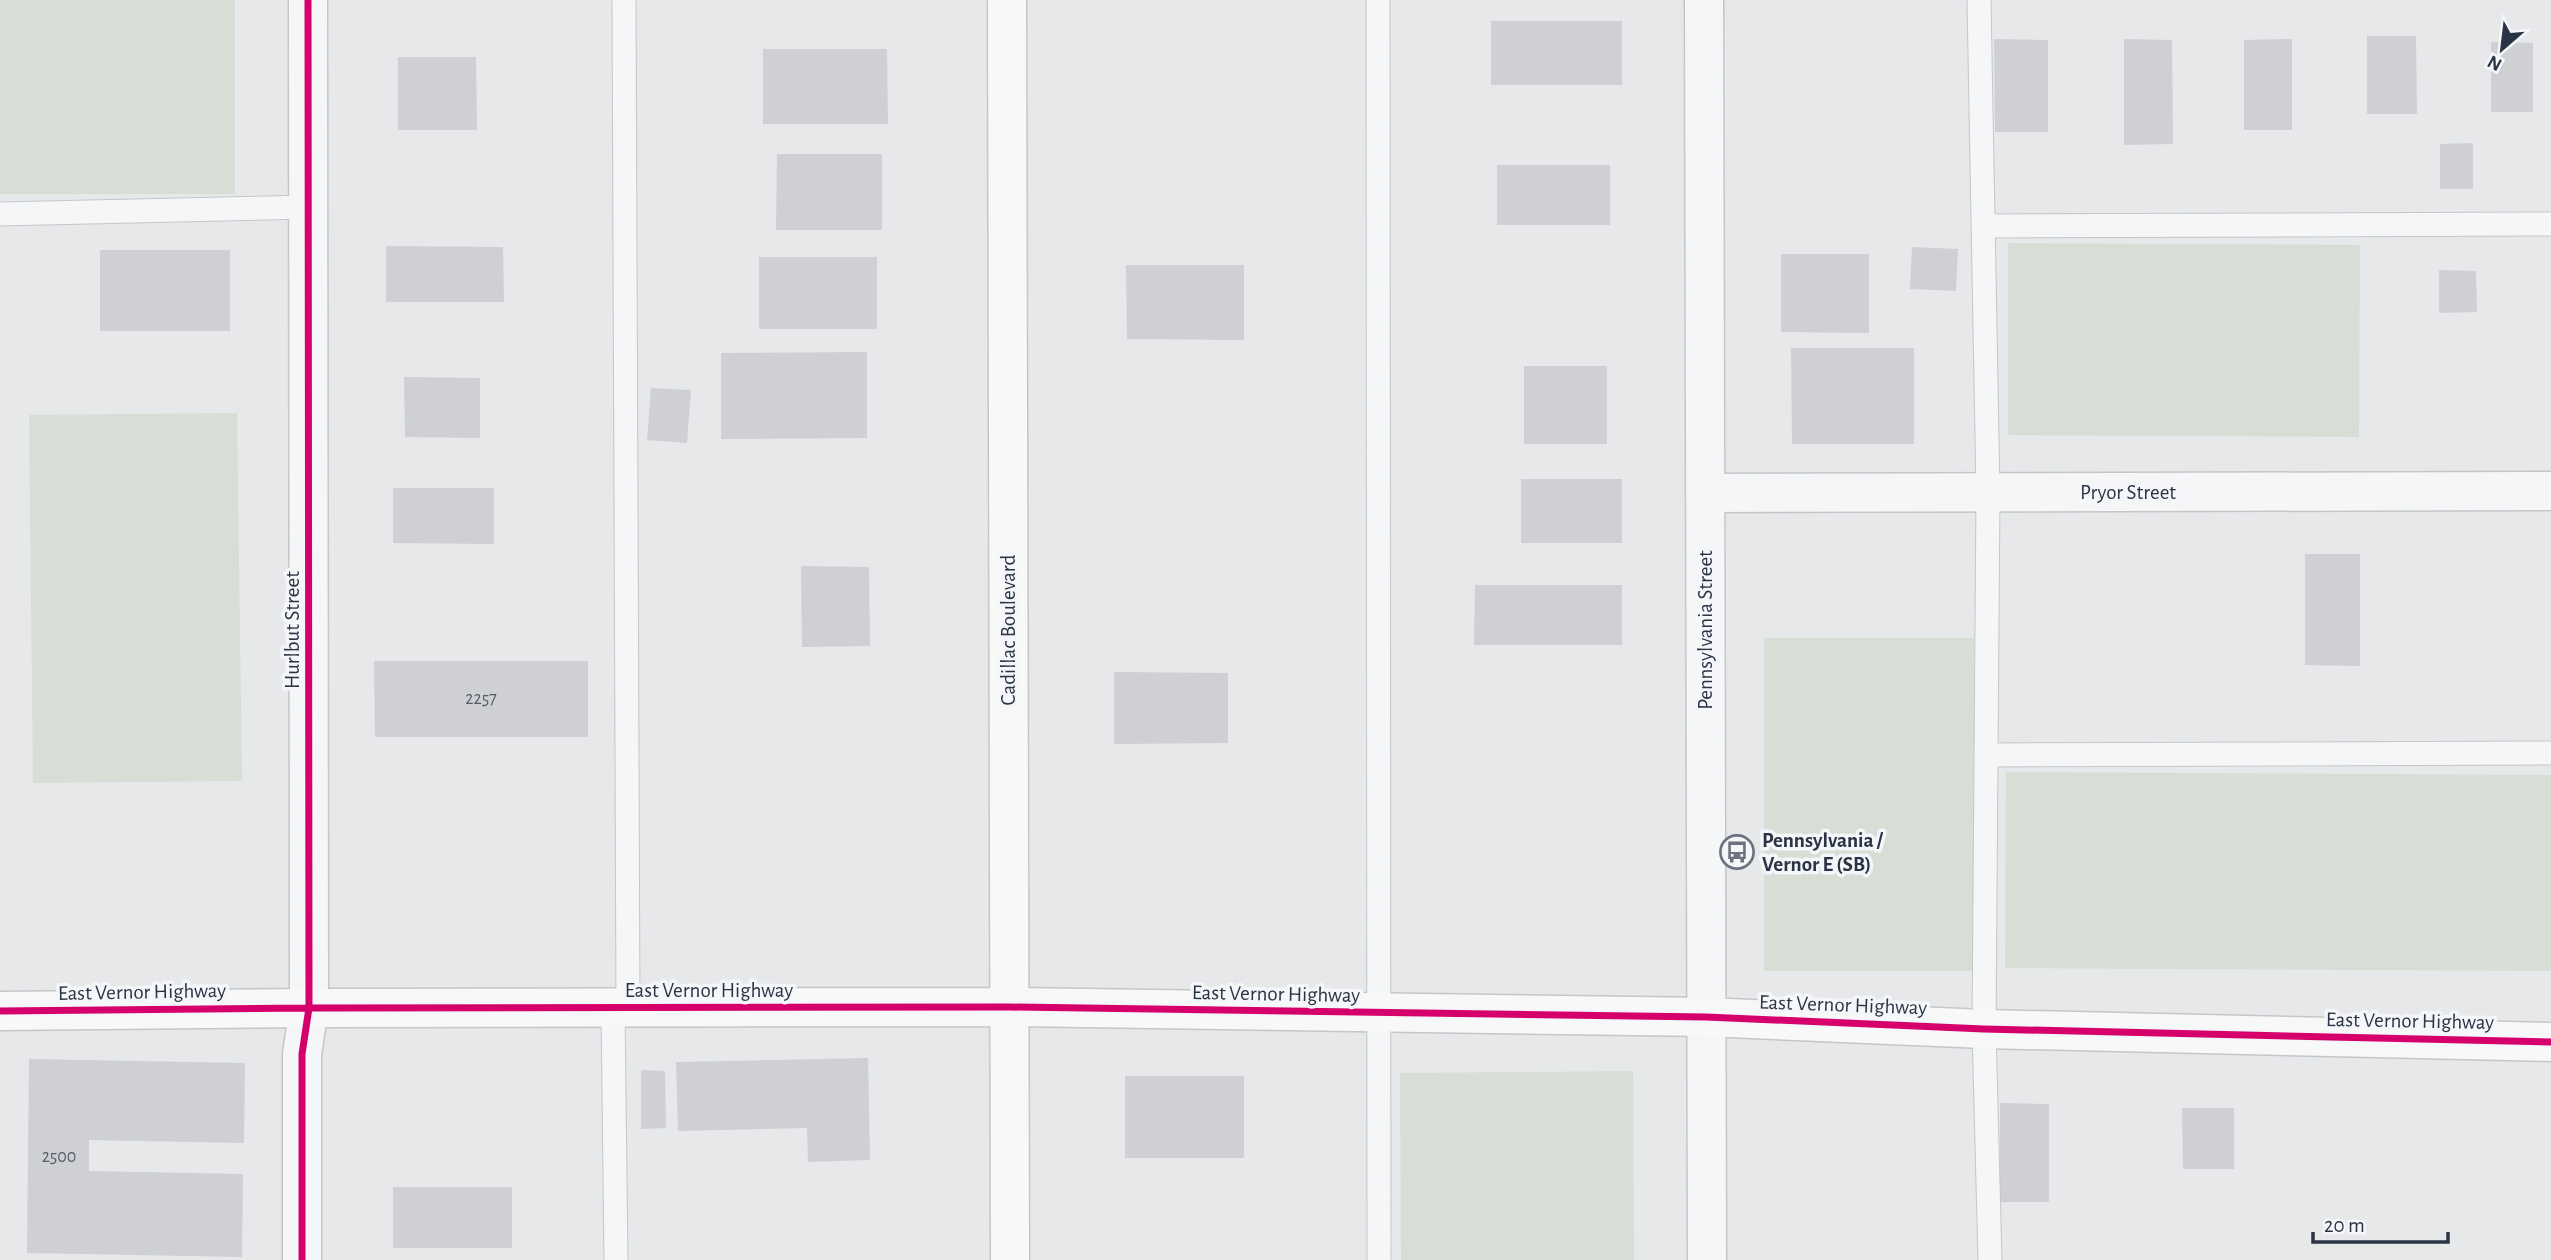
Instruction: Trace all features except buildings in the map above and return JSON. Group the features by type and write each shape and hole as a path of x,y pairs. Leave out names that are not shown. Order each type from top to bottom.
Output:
{"street":[{"name":"Hurlbut Street","path":"302,1260 302,1054 309,1008 308,0"},
{"name":"Cadillac Boulevard","path":"1007,0 1010,1260"},
{"name":"Pennsylvania Street","path":"1704,0 1707,1260"},
{"name":"Pryor Street","path":"1705,493 2551,491"},
{"name":"East Vernor Highway","path":"0,1011 1009,1007 1706,1017 1984,1029 2551,1042"}],"lane":[{"path":"616,1260 621,1008 624,0"},
{"path":"1378,0 1379,1260"},
{"path":"1979,0 1988,492 1984,1029 1990,1260"},
{"path":"0,214 309,207"},
{"path":"1983,226 2551,224"},
{"path":"1986,755 2551,753"}],"shaded area":[{"path":"0,0 235,0 235,194 0,194"},
{"path":"2008,243 2360,245 2359,437 2008,435"},
{"path":"237,413 242,781 33,783 29,415"},
{"path":"1764,638 1974,638 1974,971 1764,971"},
{"path":"2006,772 2551,775 2551,971 2005,968"},
{"path":"1633,1071 1634,1260 1401,1260 1400,1073"}],"cycle path":[{"path":"302,1260 302,1054 309,1008 308,0"},
{"path":"0,1011 1009,1007 1706,1017 1984,1029 2551,1042"}],"place":[{"name":"Pennsylvania / Vernor E (SB)","path":"1737,852"}]}
